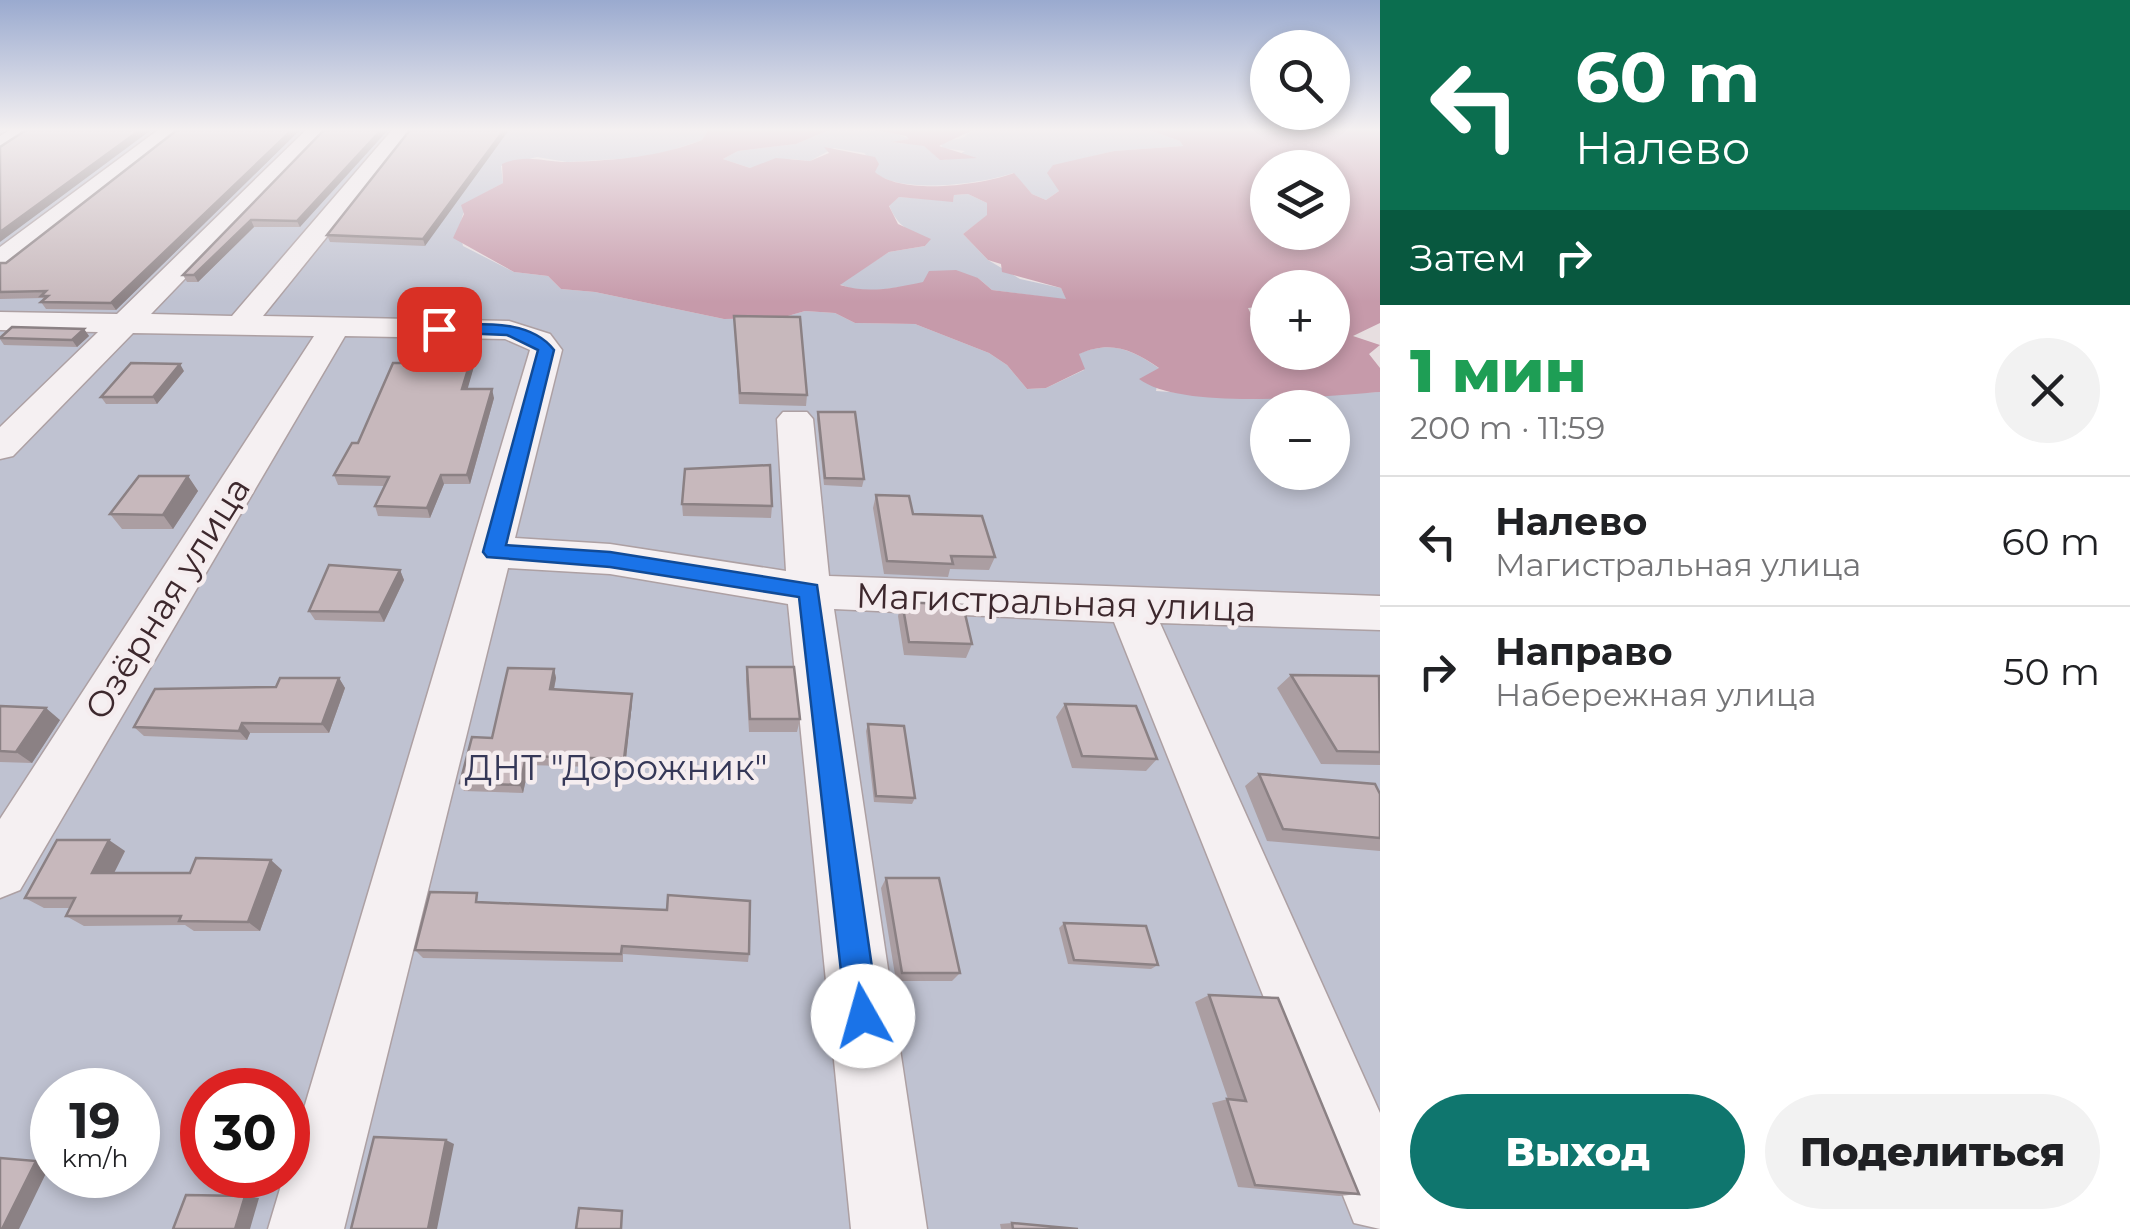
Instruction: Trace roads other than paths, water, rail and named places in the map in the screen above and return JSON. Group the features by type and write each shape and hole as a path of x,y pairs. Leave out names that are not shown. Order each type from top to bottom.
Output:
{"street":[{"path":"0,260 96,187"},
{"path":"0,448 260,187"},
{"path":"240,324 356,187"},
{"path":"0,321 509,330 539,341 547,359 306,1229"},
{"name":"Озёрная улица","path":"0,870 335,326"},
{"path":"795,419 809,590 889,1229"},
{"name":"Магистральная улица","path":"494,552 610,559 809,590 1131,609 1380,613"},
{"path":"1131,609 1380,1197"}],"park label":[{"name":"ДНТ \"Дорожник\"","path":"616,767"}]}
